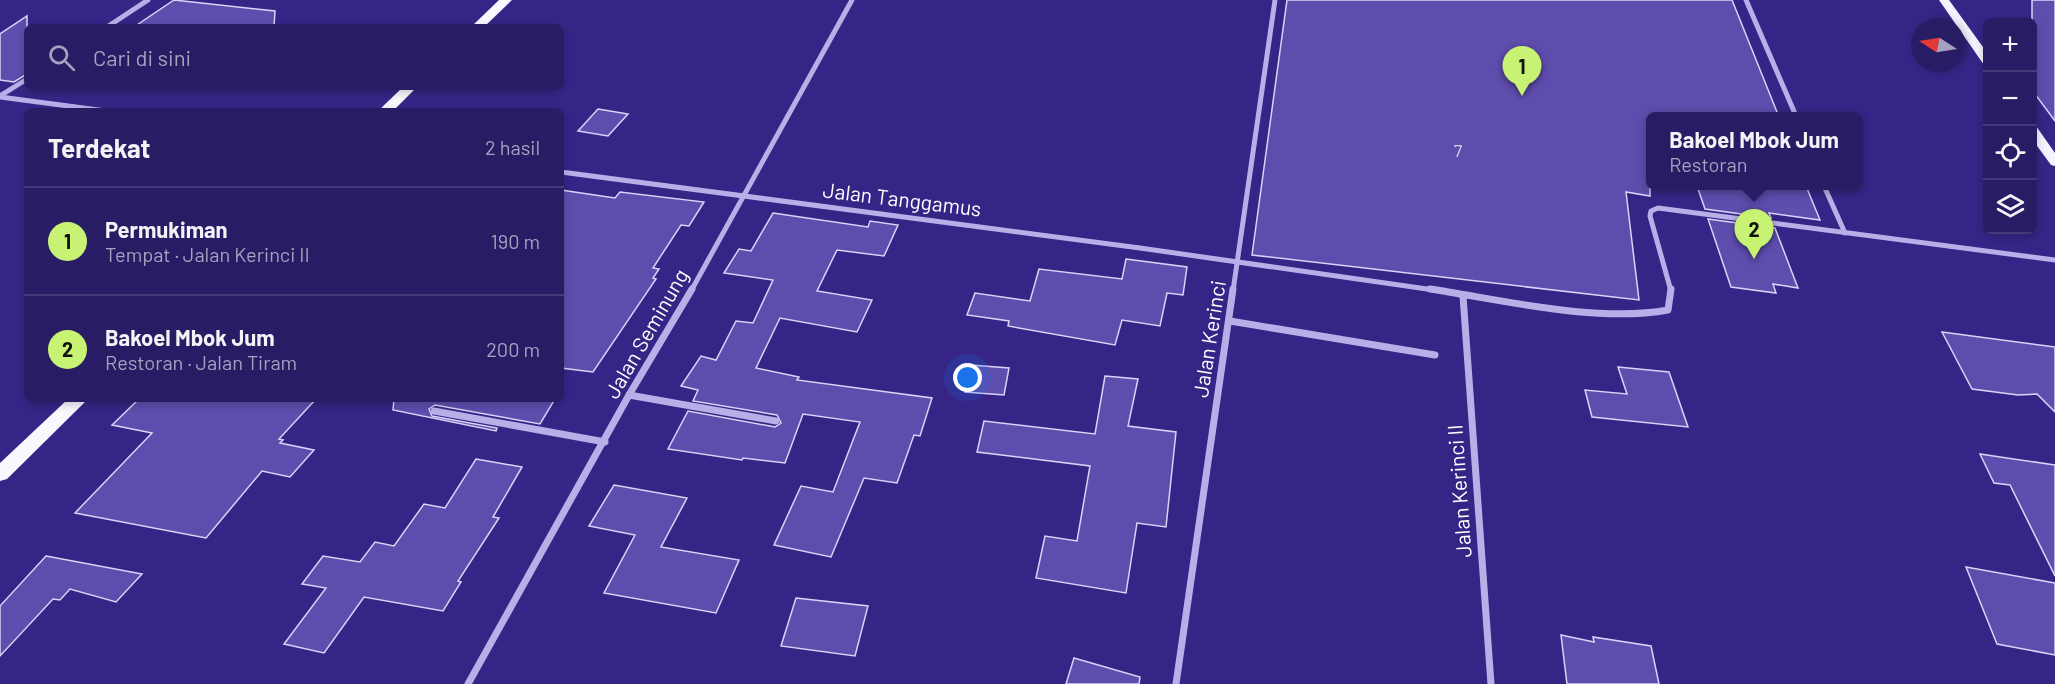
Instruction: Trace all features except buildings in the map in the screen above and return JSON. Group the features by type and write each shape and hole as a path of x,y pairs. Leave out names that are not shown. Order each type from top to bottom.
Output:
{"highway":[{"path":"480,24 506,0"},
{"path":"388,108 408,90"},
{"path":"0,474 77,402"}],"main road":[{"path":"1944,0 1983,56"},
{"path":"2037,136 2055,162"}],"street":[{"path":"112,24 148,0"},
{"name":"Jalan Seminung","path":"468,684 605,442 629,395 745,196 852,0"},
{"name":"Jalan Kerinci","path":"1176,684 1192,556 1239,262 1275,0"},
{"path":"1746,0 1794,112"},
{"path":"0,97 24,81"},
{"path":"0,97 83,108"},
{"name":"Jalan Tanggamus","path":"564,172 1239,262 1463,296 1596,313 1640,315 1668,310 1671,289 1650,216 1651,211 1658,208 1845,233"},
{"path":"1826,190 1845,233 2055,260"},
{"name":"Jalan Kerinci II","path":"1463,296 1491,684"},
{"path":"1230,321 1435,355"},
{"path":"629,395 776,421"},
{"path":"434,411 605,442"}],"place":[{"name":"Permukiman","path":"1522,96"},
{"name":"Bakoel Mbok Jum","path":"1754,259"}]}
